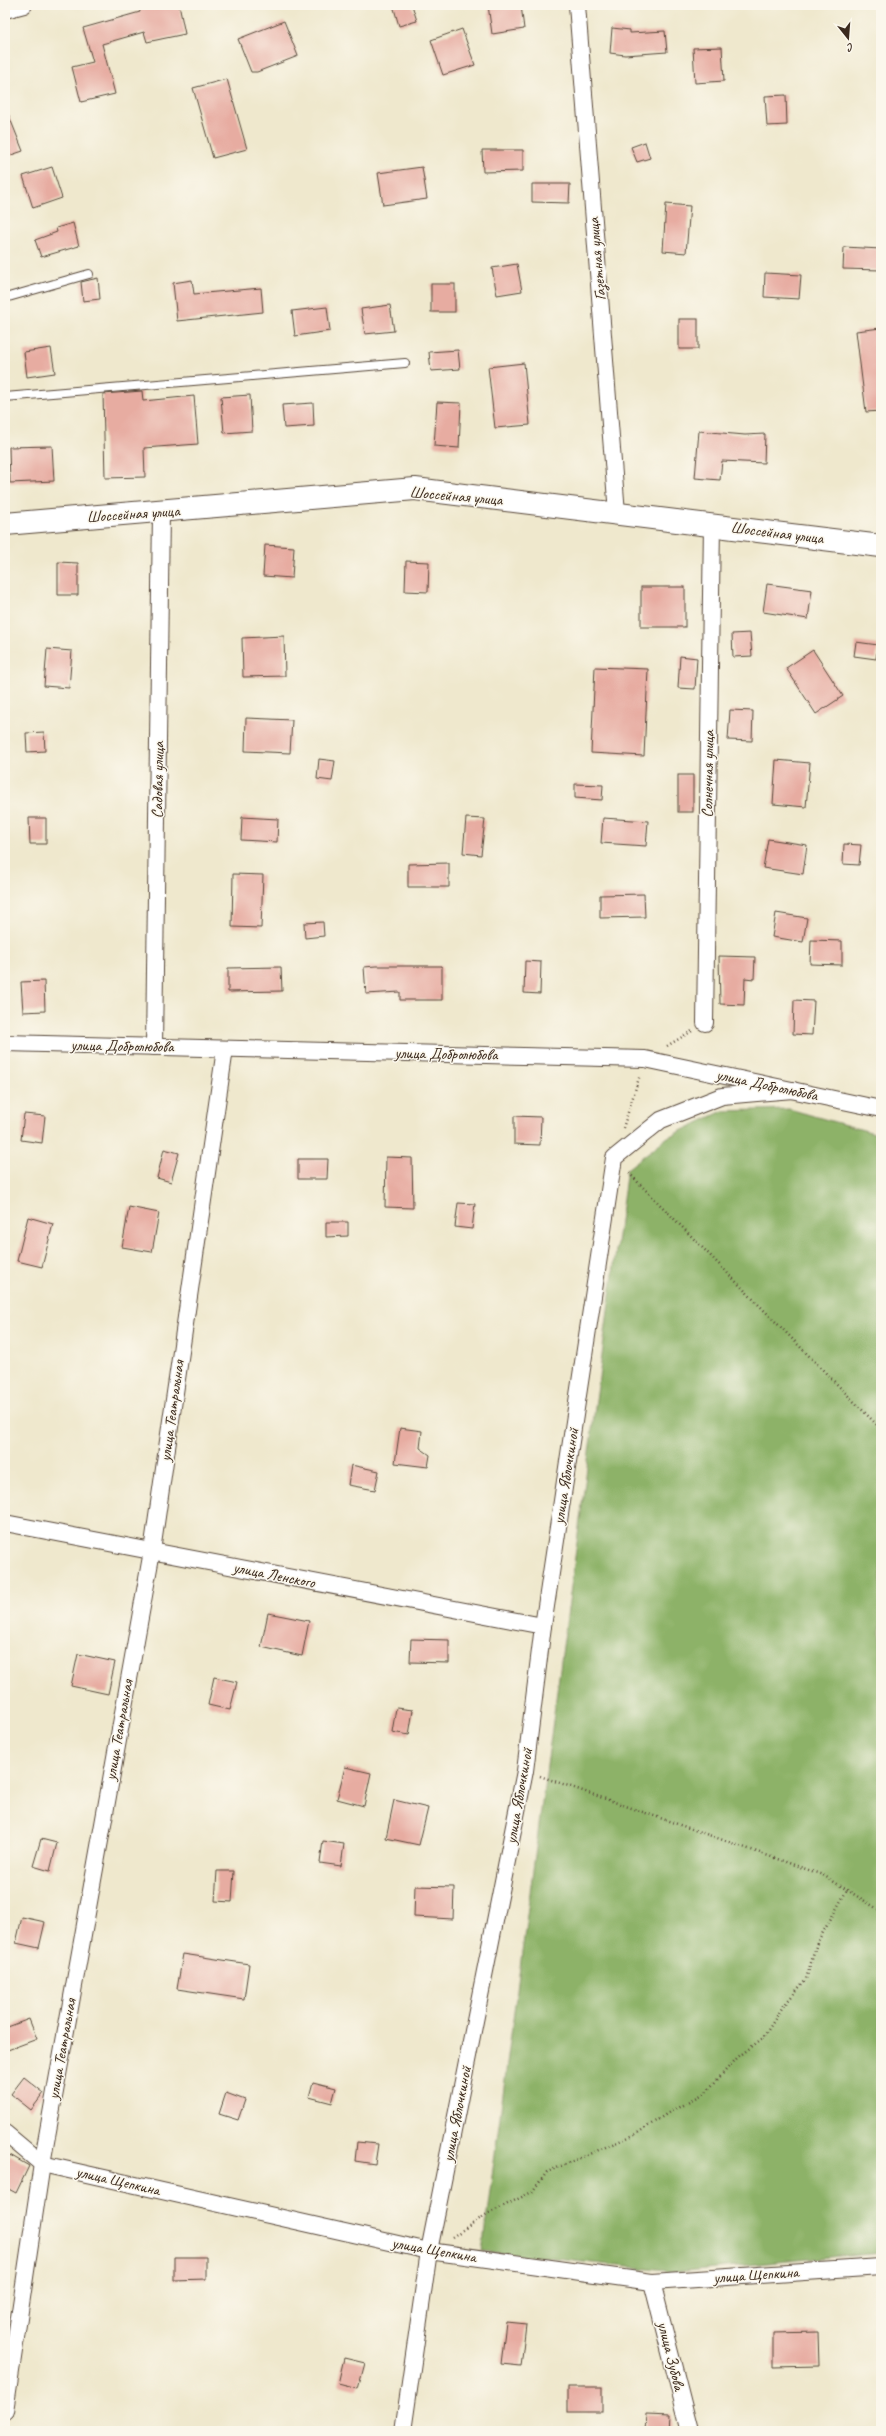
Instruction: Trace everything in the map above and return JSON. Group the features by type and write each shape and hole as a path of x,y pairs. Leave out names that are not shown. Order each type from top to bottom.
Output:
{"main road":[{"name":"Шоссейная улица","path":"5,524 161,512 415,489 712,524 881,546"}],"street":[{"path":"5,10 24,5"},
{"name":"Газетная улица","path":"577,5 617,513"},
{"name":"Садовая улица","path":"154,1047 161,512"},
{"name":"Солнечная улица","path":"705,1023 712,524"},
{"name":"улица Добролюбова","path":"5,1043 645,1059 881,1109"},
{"name":"улица Театральная","path":"5,2411 42,2164 152,1551 225,1049"},
{"path":"614,1158 661,1120 722,1096 793,1090"},
{"name":"улица Яблочкиной","path":"404,2431 430,2251 525,1771 543,1626 614,1158"},
{"name":"улица Ленского","path":"5,1523 543,1626"},
{"name":"улица Щепкина","path":"5,2133 42,2164 430,2251 652,2282 881,2267"},
{"name":"улица Зубова","path":"652,2282 690,2431"}],"lane":[{"path":"5,298 88,274"},
{"path":"5,397 405,363"}],"path":[{"path":"705,1023 645,1059 614,1158 881,1429"},
{"path":"525,1771 823,1875 881,1912"},
{"path":"430,2251 487,2214 532,2192 547,2172 636,2134 668,2113 705,2093 738,2057 763,2038 782,2008 806,1979 817,1943 847,1890"}],"green space":[{"path":"789,1109 881,1135 881,2252 675,2272 482,2251 627,1169 668,1137 723,1111"}],"building":[{"path":"139,5 179,5 185,34 147,42 144,32 102,44 115,94 81,102 72,67 93,62 83,28 140,12"},
{"path":"393,5 412,5 417,21 399,26"},
{"path":"488,5 521,5 524,29 492,34"},
{"path":"284,21 298,56 257,72 251,72 238,39"},
{"path":"612,28 630,30 630,33 665,31 667,52 625,55 610,53"},
{"path":"462,29 475,65 443,75 431,40"},
{"path":"722,47 724,81 695,83 693,48"},
{"path":"227,79 247,149 213,158 193,88"},
{"path":"786,95 787,125 767,126 765,96"},
{"path":"5,106 23,151 5,157"},
{"path":"645,142 650,158 637,162 631,147"},
{"path":"482,150 523,150 523,171 483,172"},
{"path":"52,167 62,198 33,208 23,176"},
{"path":"422,167 427,199 383,205 378,173"},
{"path":"532,184 570,184 569,203 532,202"},
{"path":"666,204 690,206 686,253 663,251"},
{"path":"73,223 79,246 41,257 35,240 57,232 56,228"},
{"path":"844,247 881,249 881,270 843,269"},
{"path":"517,264 522,291 497,295 492,268"},
{"path":"765,273 801,275 799,299 764,297"},
{"path":"98,278 100,299 83,301 81,282"},
{"path":"192,280 194,294 261,288 263,312 177,321 173,283"},
{"path":"431,284 455,284 455,312 431,312"},
{"path":"390,305 394,331 365,334 361,309"},
{"path":"327,307 330,331 295,336 292,311"},
{"path":"679,319 698,319 698,349 679,349"},
{"path":"881,328 881,411 866,412 856,331"},
{"path":"51,348 55,373 27,377 24,352"},
{"path":"458,350 460,369 431,371 429,352"},
{"path":"524,363 530,425 495,428 488,367"},
{"path":"142,391 143,401 194,396 198,444 144,448 145,477 105,478 103,394"},
{"path":"250,395 252,431 224,433 221,397"},
{"path":"437,402 461,403 459,448 434,446"},
{"path":"313,403 314,426 284,428 282,405"},
{"path":"699,431 745,435 765,434 764,463 722,461 720,480 695,478"},
{"path":"52,446 54,481 10,483 9,447"},
{"path":"265,545 294,547 292,578 263,576"},
{"path":"406,561 429,562 428,592 405,591"},
{"path":"58,562 78,563 78,595 58,595"},
{"path":"767,584 812,590 808,619 763,612"},
{"path":"641,587 685,587 685,627 641,627"},
{"path":"750,633 752,656 733,657 732,634"},
{"path":"284,636 285,676 243,677 242,638"},
{"path":"856,642 878,645 876,659 854,656"},
{"path":"47,649 72,651 69,688 44,686"},
{"path":"813,650 843,696 816,714 786,668"},
{"path":"680,656 697,658 695,689 678,688"},
{"path":"595,667 648,669 644,756 591,753"},
{"path":"730,710 753,711 752,741 728,740"},
{"path":"246,718 292,720 290,753 245,751"},
{"path":"44,732 45,751 27,752 26,733"},
{"path":"319,759 335,761 332,781 317,779"},
{"path":"776,760 810,763 806,807 773,804"},
{"path":"678,775 693,775 693,812 678,812"},
{"path":"575,784 603,785 602,800 575,798"},
{"path":"242,817 278,819 277,842 241,840"},
{"path":"29,818 46,818 46,844 30,844"},
{"path":"466,818 485,819 481,855 463,853"},
{"path":"603,818 648,821 646,846 601,843"},
{"path":"768,839 807,845 803,874 763,868"},
{"path":"844,844 861,845 859,865 843,864"},
{"path":"449,863 449,887 408,887 408,864"},
{"path":"233,874 263,875 261,928 232,927"},
{"path":"644,894 645,917 600,918 600,895"},
{"path":"776,913 807,918 803,942 772,937"},
{"path":"323,922 324,936 305,938 304,923"},
{"path":"811,940 842,941 842,965 810,964"},
{"path":"719,956 755,957 754,979 745,978 744,1005 720,1004"},
{"path":"525,961 541,962 540,994 524,993"},
{"path":"442,966 442,1000 400,1000 400,992 366,994 364,967"},
{"path":"281,967 282,991 228,992 228,968"},
{"path":"44,981 45,1011 23,1012 21,982"},
{"path":"794,1000 814,1001 812,1035 793,1034"},
{"path":"24,1114 45,1116 42,1143 21,1140"},
{"path":"514,1116 541,1117 540,1145 514,1144"},
{"path":"164,1149 179,1153 171,1182 157,1178"},
{"path":"386,1157 412,1158 413,1208 385,1207"},
{"path":"298,1159 328,1159 327,1179 298,1179"},
{"path":"458,1203 475,1204 472,1229 455,1227"},
{"path":"129,1207 159,1213 152,1252 122,1247"},
{"path":"28,1217 53,1224 42,1267 17,1261"},
{"path":"326,1222 348,1222 348,1236 326,1237"},
{"path":"400,1428 422,1431 420,1448 430,1455 428,1467 395,1463"},
{"path":"351,1465 379,1471 375,1490 348,1485"},
{"path":"268,1613 309,1621 302,1656 261,1647"},
{"path":"411,1639 449,1640 449,1663 410,1662"},
{"path":"78,1654 115,1662 108,1694 71,1686"},
{"path":"214,1677 237,1682 230,1710 208,1705"},
{"path":"396,1708 413,1710 409,1735 392,1732"},
{"path":"345,1767 371,1773 364,1806 337,1799"},
{"path":"394,1800 428,1808 419,1845 386,1838"},
{"path":"41,1839 57,1843 50,1871 33,1866"},
{"path":"323,1841 344,1844 341,1866 320,1863"},
{"path":"217,1871 234,1871 232,1902 215,1901"},
{"path":"415,1886 454,1887 453,1919 414,1917"},
{"path":"22,1917 45,1922 39,1948 16,1943"},
{"path":"183,1954 249,1964 244,1999 177,1989"},
{"path":"29,2019 37,2039 5,2051 5,2028"},
{"path":"24,2077 44,2093 31,2110 11,2094"},
{"path":"313,2082 336,2088 332,2103 309,2097"},
{"path":"226,2093 245,2100 238,2120 219,2114"},
{"path":"357,2142 378,2144 375,2164 355,2161"},
{"path":"10,2155 29,2166 16,2193 5,2187 5,2165"},
{"path":"174,2257 206,2257 206,2279 174,2280"},
{"path":"506,2322 526,2324 521,2366 501,2364"},
{"path":"818,2332 819,2366 773,2367 773,2333"},
{"path":"344,2358 365,2363 358,2389 338,2384"},
{"path":"568,2387 602,2387 602,2412 568,2412"},
{"path":"646,2414 671,2415 670,2431 645,2431"}]}
